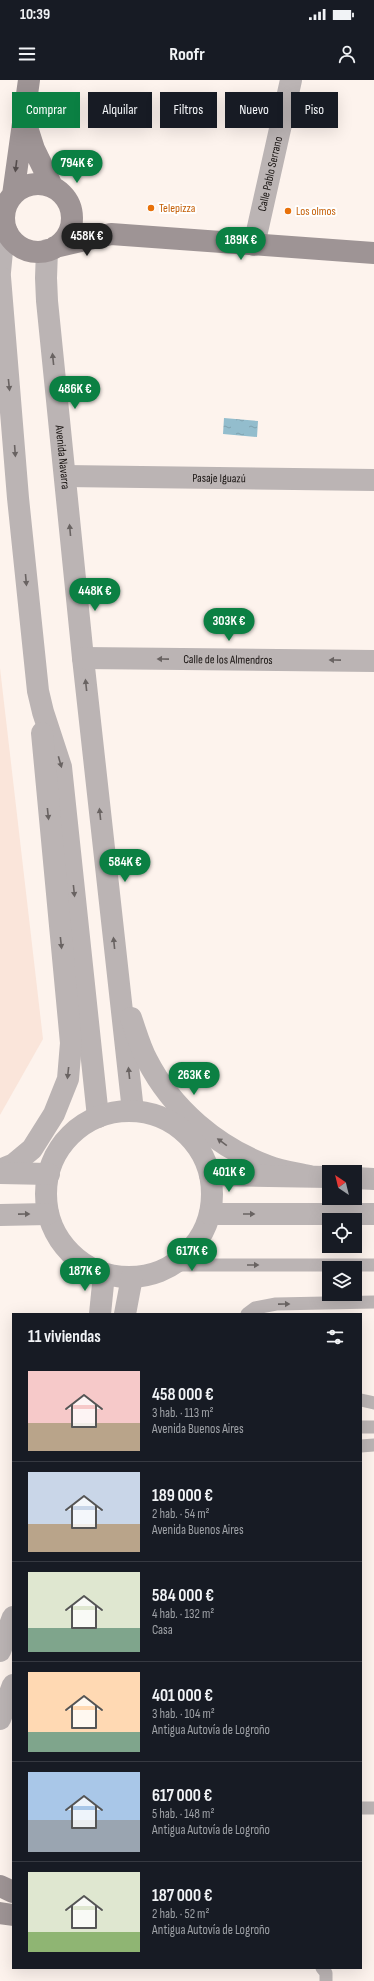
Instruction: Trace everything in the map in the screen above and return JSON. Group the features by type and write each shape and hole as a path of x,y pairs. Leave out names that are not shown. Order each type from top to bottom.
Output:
{"street":[{"path":"27,92 29,80"},
{"name":"Calle Pablo Serrano","path":"254,245 290,80"},
{"path":"13,196 21,128"},
{"path":"27,128 34,149 52,186"},
{"path":"51,249 62,242 71,227 71,209 64,195 52,186 43,184 26,186 8,202 4,217 7,232 11,239 24,249 40,252 111,234 374,253"},
{"path":"71,209 86,220 111,234"},
{"path":"0,272 2,251 7,232"},
{"name":"Avenida Navarra","path":"51,249 46,278 47,301 83,658 118,978"},
{"path":"0,276 27,595 38,691 45,783 71,1043 68,1079 54,1114 32,1149 14,1164 0,1171"},
{"name":"Pasaje Iguazú","path":"65,476 374,480"},
{"name":"Calle de los Almendros","path":"83,658 374,661"},
{"path":"38,691 43,712 61,767 98,1117"},
{"path":"118,978 133,1111"},
{"path":"118,978 146,1060 167,1092 195,1123 234,1151 269,1166 319,1177"},
{"path":"120,1111 133,1111 147,1112 172,1122 192,1139 207,1162 213,1188 210,1214 199,1239 182,1259 158,1272 132,1277 104,1274 78,1261 59,1240 48,1214 46,1186 53,1158 70,1135 93,1118 120,1111"},
{"path":"0,1171 49,1174"},
{"path":"210,1175 319,1177"},
{"path":"362,1178 374,1179"},
{"path":"0,1215 48,1214"},
{"path":"210,1214 374,1214"},
{"path":"100,1313 104,1274"},
{"path":"125,1313 132,1277"},
{"path":"0,1650 12,1620"},
{"path":"0,1719 12,1688"},
{"path":"0,1886 12,1892"},
{"path":"0,1913 12,1915"}],"lane":[{"path":"172,1265 374,1265"},
{"path":"248,1313 255,1308 276,1304 374,1302"},
{"path":"362,1400 374,1403"},
{"path":"362,1427 374,1427"},
{"path":"362,1446 374,1445"},
{"path":"362,1808 374,1808"},
{"path":"323,1969 326,1973 326,1981"}],"shaded area":[{"path":"0,668 43,1039 0,1115"}],"water":[{"path":"224,418 258,421 257,437 223,434"}],"place":[{"name":"Telepizza","path":"151,208"},
{"name":"Los olmos","path":"288,211"}]}
